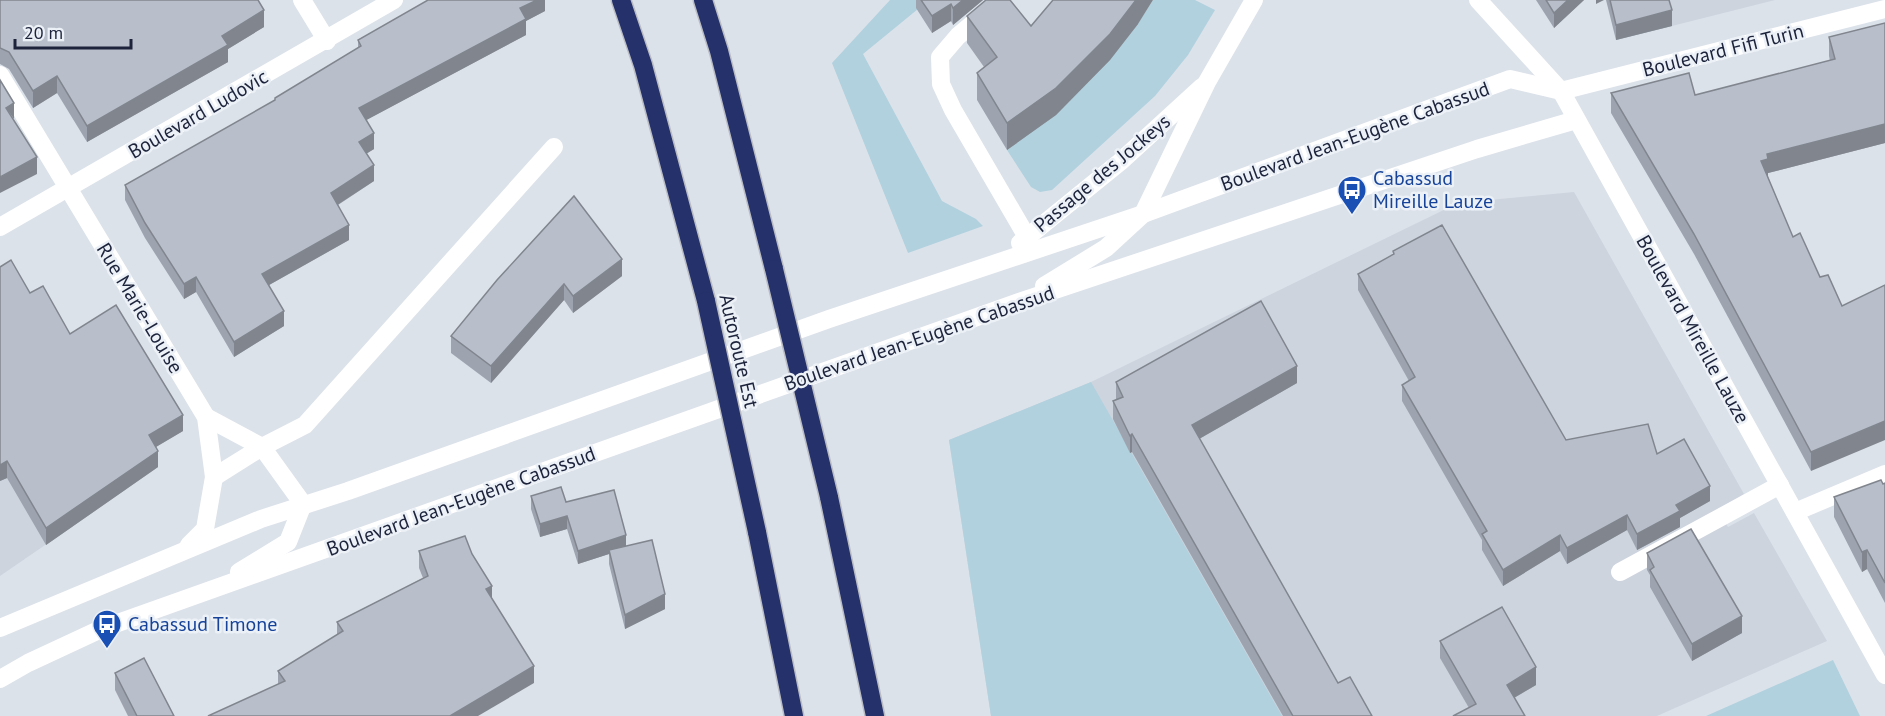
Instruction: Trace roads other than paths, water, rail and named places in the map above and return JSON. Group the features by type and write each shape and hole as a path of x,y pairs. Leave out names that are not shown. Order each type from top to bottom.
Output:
{"highway":[{"name":"Autoroute Est","path":"621,0 643,65 706,301 757,532 794,716"},
{"path":"703,0 719,51 829,497 875,716"}],"street":[{"path":"302,0 327,41"},
{"name":"Boulevard Ludovic","path":"0,227 327,41 394,0"},
{"path":"1000,0 958,36 940,57 941,84 953,110 1027,237"},
{"name":"Passage des Jockeys","path":"1019,302 1106,248 1143,214 1208,82 1254,0"},
{"name":"Boulevard Mireille Lauze","path":"1478,0 1561,92 1885,675"},
{"name":"Boulevard Fifi Turin","path":"1561,92 1885,9"},
{"name":"Rue Marie-Louise","path":"0,75 206,417 214,477 205,530 183,551"},
{"name":"Boulevard Jean-Eugène Cabassud","path":"0,628 183,551 303,504 359,487 807,327 1143,214 1510,79 1561,92"},
{"name":"Passage des Jockeys","path":"996,263 1120,162 1208,82"},
{"name":"Boulevard Jean-Eugène Cabassud","path":"0,679 28,663 101,629 1019,302 1477,149 1576,120"},
{"path":"214,477 262,447 305,425 554,147"},
{"path":"201,594 288,542 303,504 262,447 206,417"},
{"path":"1795,512 1885,474"},
{"path":"1620,572 1780,485"}],"place":[{"name":"Cabassud Mireille Lauze","path":"1352,216"},
{"name":"Cabassud Timone","path":"107,650"}]}
